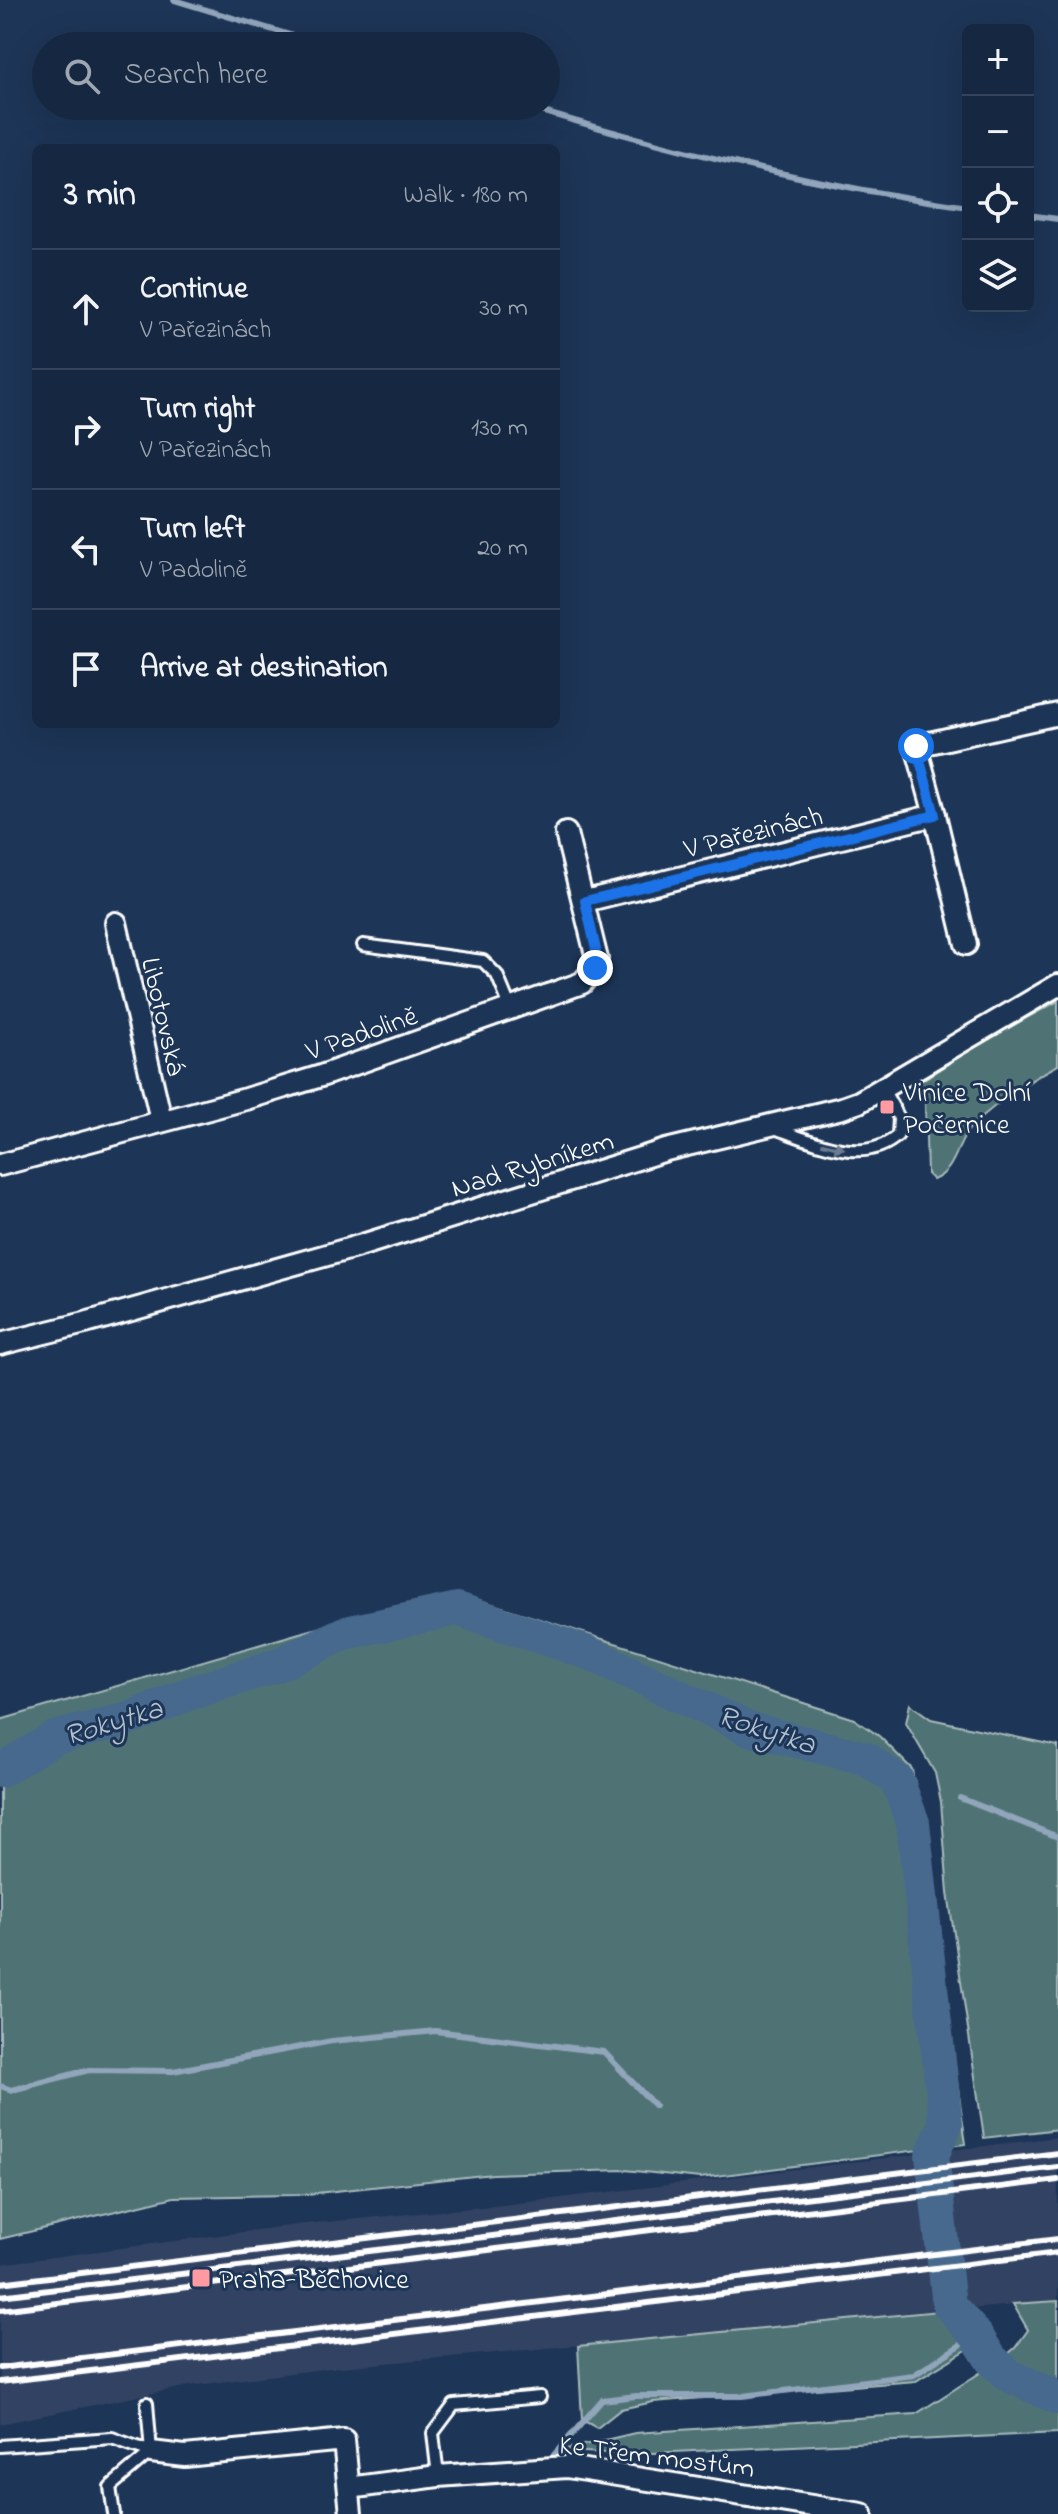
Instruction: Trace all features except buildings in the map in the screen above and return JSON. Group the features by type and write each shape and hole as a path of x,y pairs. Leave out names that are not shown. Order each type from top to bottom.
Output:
{"street":[{"path":"966,944 916,746 1058,714"},
{"name":"V Pařezinách","path":"585,901 935,815"},
{"name":"V Padolině","path":"0,1165 321,1076 582,983 595,968 596,950 566,833"},
{"name":"Libotovská","path":"116,923 161,1120"},
{"name":"Nad Rybníkem","path":"0,1344 359,1246 666,1150 842,1108 883,1089 1058,985"},
{"path":"151,2452 185,2456 344,2440 351,2514"},
{"name":"Ke Třem mostům","path":"349,2488 438,2476 567,2467 862,2514"}],"lane":[{"path":"363,945 483,961 497,975 511,1009"},
{"path":"765,1125 835,1148 864,1151 886,1146 898,1135 899,1118 883,1089"},
{"path":"438,2476 433,2433 454,2405 540,2397"},
{"path":"147,2403 151,2452"},
{"path":"0,2446 112,2438 151,2452"},
{"path":"114,2514 110,2487 151,2452"}],"shaded area":[{"path":"1058,2137 1058,2301 331,2368 189,2386 0,2424 0,2264 295,2225 503,2205"}],"green space":[{"path":"1058,1001 1058,1065 1013,1092 972,1126 947,1170 933,1180 927,1174 925,1102 918,1083 984,1041"},
{"path":"450,1598 480,1600 854,1719 879,1736 912,1769 966,2144 700,2178 625,2170 493,2174 298,2195 174,2197 0,2239 0,1720 310,1630"},
{"path":"910,1704 931,1719 1058,1746 1058,2129 984,2138 948,1893 941,1802 935,1773 906,1723"},
{"path":"1058,2301 1058,2433 633,2454 558,2451 635,2433 916,2414 1015,2348 1028,2330 1013,2304"},
{"path":"970,2308 989,2336 916,2381 653,2402 621,2409 597,2428 582,2420 578,2346"}],"waterway":[{"path":"174,0 280,32"},
{"path":"560,116 744,165 856,189 962,206"},
{"path":"1034,216 1058,219"},
{"name":"Rokytka","path":"0,1771 54,1738 129,1719 188,1694 275,1666 345,1633 457,1609 589,1653 749,1729 865,1758 897,1780 913,1823 946,2124 932,2155 949,2305 976,2335 991,2359 1010,2376 1058,2398"},
{"path":"897,1780 913,1782"},
{"path":"960,1798 1058,1837"},
{"path":"0,2086 12,2090 89,2070 173,2071 332,2041 436,2031 604,2052 655,2106"},
{"path":"554,2455 602,2400 636,2396 742,2396 914,2375 976,2335"}],"railway":[{"path":"0,2283 1058,2153"},
{"path":"0,2296 1058,2167"},
{"path":"0,2310 1058,2180"},
{"path":"0,2368 1058,2239"},
{"path":"0,2382 1058,2253"}],"place":[{"name":"Vinice Dolní Počernice","path":"887,1107"},
{"name":"Praha-Běchovice","path":"201,2278"}],"route":[{"path":"595,968 596,950 585,901 935,815 916,746"}]}
